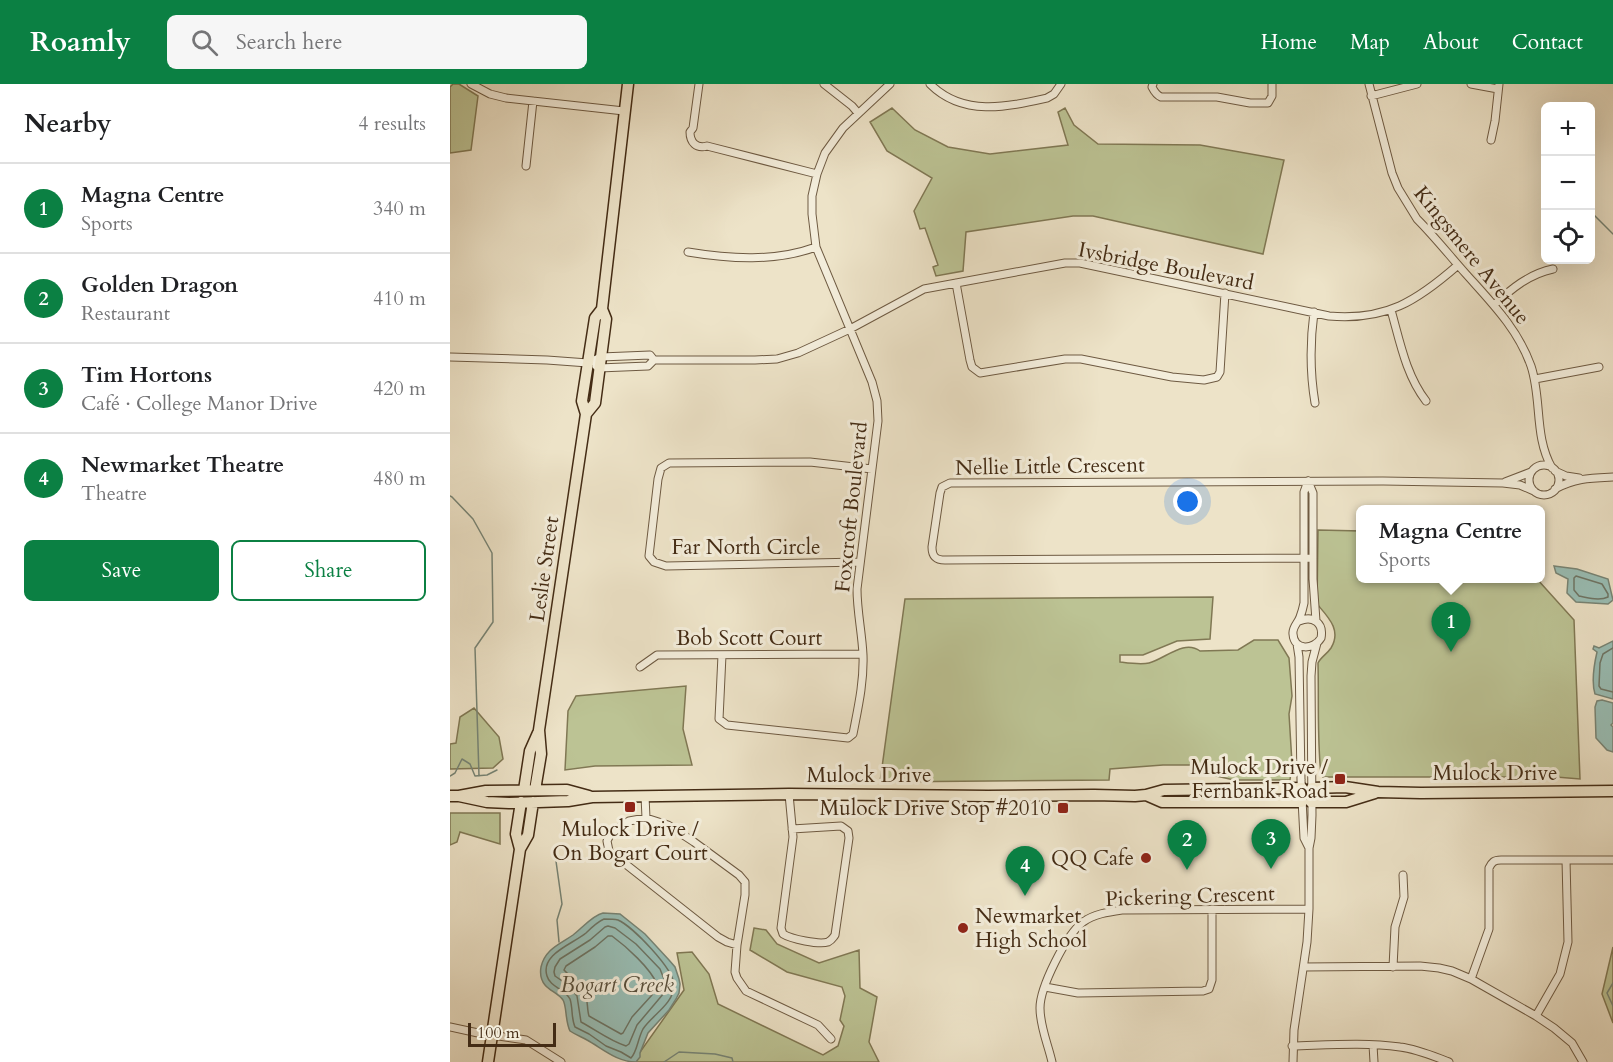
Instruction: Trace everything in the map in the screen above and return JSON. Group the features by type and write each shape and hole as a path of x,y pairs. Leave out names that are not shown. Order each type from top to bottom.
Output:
{"main road":[{"name":"Leslie Street","path":"586,414 595,403 606,319 602,309 628,84"},
{"name":"Leslie Street","path":"488,1062 520,849 516,834 541,754 539,730 586,414 582,401 595,318 602,309"},
{"name":"Mulock Drive","path":"455,796 487,802 567,790 592,797 789,794 1146,795 1164,790 1345,787 1378,792 1613,791"},
{"name":"Mulock Drive","path":"1146,795 1162,802 1346,802 1378,792"}],"street":[{"path":"471,84 484,92 497,96 624,111"},
{"path":"699,84 693,128 690,132 695,145 817,174"},
{"path":"824,84 858,113"},
{"name":"Foxcroft Boulevard","path":"722,655 718,718 727,725 848,738 853,734 862,683 863,654 857,601 878,421 877,401 872,382 816,247 812,196 825,153 843,128 890,84"},
{"path":"930,84 950,98 963,103 995,108 1047,98 1054,94 1061,84"},
{"path":"1153,84 1152,87 1161,97 1217,97 1259,104 1268,103 1270,100 1272,84"},
{"name":"Kingsmere Avenue","path":"1369,84 1398,188 1417,219 1512,326 1520,342 1535,379 1543,447 1553,469"},
{"path":"1371,96 1417,84"},
{"path":"1471,84 1499,87 1491,140"},
{"path":"526,166 533,101"},
{"path":"688,252 715,257 751,258 780,256 816,247"},
{"name":"Ivsbridge Boulevard","path":"600,362 648,366 654,360 777,359 798,353 924,289 1065,263 1080,263 1346,317 1391,310 1422,295 1458,265"},
{"path":"1494,305 1509,291 1539,272 1553,269"},
{"path":"956,283 970,360 972,367 980,373 1065,359 1081,359 1172,376 1204,380 1216,377 1220,372 1225,293"},
{"path":"1391,310 1414,382 1426,401"},
{"path":"1314,312 1311,357 1315,403"},
{"name":"Ivsbridge Boulevard","path":"588,363 650,355 654,360"},
{"path":"450,357 588,363"},
{"path":"1535,379 1599,367"},
{"name":"Kingsmere Avenue","path":"1533,470 1543,447"},
{"name":"Far North Circle","path":"860,562 666,566 654,562 649,556 658,479 661,468 669,463 810,462 872,469"},
{"path":"1581,479 1566,476 1542,465 1533,470 1529,481 1534,491 1546,494 1568,482 1613,477"},
{"path":"1553,469 1558,480 1555,489"},
{"name":"Nellie Little Crescent","path":"1503,483 1520,478 1533,470"},
{"path":"1293,1062 1292,1046 1304,967 1309,909 1308,848 1304,838 1311,676 1312,662 1322,631 1316,621 1314,603 1313,493 1308,481"},
{"path":"1307,788 1299,657 1293,631 1299,621 1304,603 1304,492 1308,481"},
{"name":"Nellie Little Crescent","path":"1313,558 940,560 933,555 932,547 940,493 942,487 950,483 1308,481 1503,483 1520,485 1534,491"},
{"path":"1299,621 1307,618 1316,621"},
{"path":"1297,644 1305,647 1317,644"},
{"name":"Bob Scott Court","path":"640,667 657,655 863,654"},
{"path":"789,794 792,828 793,837 781,928 783,934 789,938 825,943 835,935 848,831 841,826 792,828"},
{"path":"645,796 646,818"},
{"path":"737,945 718,937 609,851 610,835 629,821 646,818 668,825 739,875 745,882 745,903 737,945 735,972 737,978 746,990 818,1025 831,1039"},
{"path":"1471,979 1489,929 1489,868 1492,863 1496,860 1613,860"},
{"path":"1536,1016 1560,974 1568,942 1566,860"},
{"path":"1393,967 1395,927 1404,897 1403,875"},
{"path":"1045,987 1078,993 1203,992 1209,989 1212,980 1212,909"},
{"name":"Pickering Crescent","path":"1052,1062 1041,1019 1041,999 1063,947 1074,930 1084,921 1107,912 1122,910 1309,909"},
{"path":"1304,967 1420,966 1452,971 1471,979 1554,1028 1572,1043 1583,1062"},
{"path":"450,1027 526,1040 561,1062"},
{"path":"1373,1045 1374,1062"},
{"path":"1292,1046 1401,1047 1449,1062"}],"green space":[{"path":"453,84 459,84 478,96 471,150 450,153 450,87"},
{"path":"892,108 915,130 948,147 990,154 1068,145 1058,112 1065,108 1074,125 1098,144 1200,145 1284,160 1263,254 1093,216 1073,216 966,232 963,271 936,276 933,267 938,265 925,228 920,229 914,211 932,178 887,151 870,122"},
{"path":"1318,530 1356,531 1356,583 1541,583 1574,620 1580,779 1556,777 1323,777 1319,747 1318,663 1331,648 1335,635 1332,624 1317,604"},
{"path":"1213,597 1210,639 1177,641 1143,655 1120,655 1120,662 1149,663 1188,647 1200,651 1238,650 1254,640 1278,640 1289,658 1292,696 1289,714 1292,763 1290,780 1234,780 1212,775 1194,765 1163,765 1110,769 1109,780 880,782 905,599"},
{"path":"686,686 683,729 692,765 595,766 565,770 568,711 576,696"},
{"path":"474,708 499,737 503,759 493,768 450,769 450,744 456,743 460,717"},
{"path":"450,813 500,813 500,844 460,832 457,842 450,845"},
{"path":"754,928 766,930 777,944 819,963 859,950 860,988 877,997 869,1042 879,1062 633,1062 684,990 677,953 692,952 709,974 718,1004 823,1055 838,1046 844,1026 840,1020 845,996 842,987 787,972 750,950"},
{"path":"1613,947 1613,1023 1602,994"}],"water":[{"path":"1554,566 1577,569 1608,579 1613,600 1608,604 1576,602 1567,593 1568,579 1556,573"},
{"path":"1613,641 1613,699 1595,694 1593,678 1597,652 1593,649 1594,646 1599,648"},
{"path":"1597,701 1613,703 1613,723 1611,725 1613,727 1613,752 1607,750 1596,738 1595,707"},
{"name":"Bogart Creek","path":"603,913 620,914 645,934 675,967 679,979 679,993 676,999 648,1033 636,1062 616,1057 570,1031 563,1000 545,985 541,976 541,967 549,951 573,935 591,919"}],"waterway":[{"path":"1595,216 1613,234"},
{"path":"450,496 473,519 492,553 493,622 475,648 479,776"},
{"name":"Bogart Creek","path":"450,776 455,773 462,759 470,764 475,776 487,775 497,770"},
{"name":"Bogart Creek","path":"554,847 562,904 557,920 559,942"},
{"path":"1613,983 1607,993 1613,1006"},
{"name":"Bogart Creek","path":"664,1062 679,1052 715,1054 732,1058 733,1062"}],"place":[{"name":"Magna Centre","path":"1451,652"},
{"name":"Mulock Drive / Fernbank Road","path":"1340,779"},
{"name":"Mulock Drive / On Bogart Court","path":"630,807"},
{"name":"Mulock Drive Stop #2010","path":"1063,808"},
{"name":"QQ Cafe","path":"1146,858"},
{"name":"Tim Hortons","path":"1271,869"},
{"name":"Golden Dragon","path":"1187,870"},
{"name":"Newmarket Theatre","path":"1025,896"},
{"name":"Newmarket High School","path":"963,928"}]}
